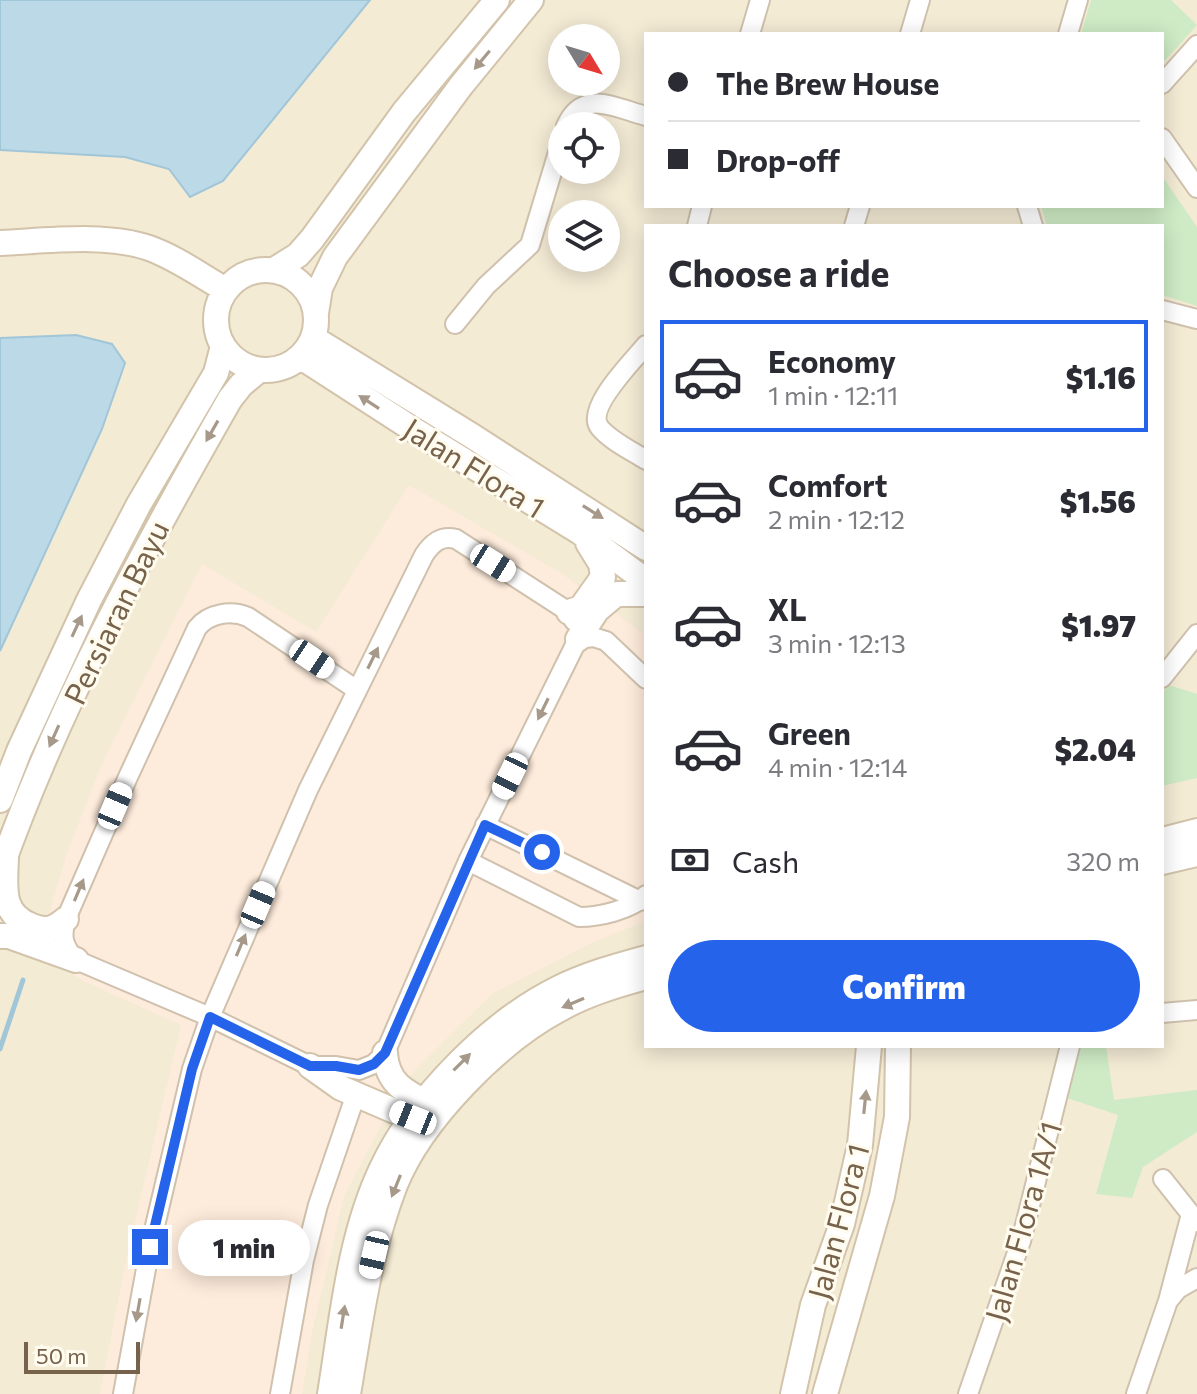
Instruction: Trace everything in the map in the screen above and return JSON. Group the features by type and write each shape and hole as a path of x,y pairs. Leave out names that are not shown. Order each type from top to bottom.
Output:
{"street":[{"path":"0,243 104,241 146,247 226,290 247,274 274,270 298,255 312,239 404,112 497,0"},
{"path":"307,347 320,288 335,257 460,87 531,0"},
{"path":"751,32 760,0"},
{"path":"911,32 920,0"},
{"path":"1069,32 1078,0"},
{"path":"1164,82 1197,45"},
{"path":"574,112 590,102 644,116"},
{"path":"1164,141 1197,188"},
{"path":"455,324 486,286 530,245 548,184"},
{"path":"274,270 297,280 313,300 316,313"},
{"name":"Persiaran Bayu","path":"0,800 19,751 89,600 139,504 216,373 223,346 216,317 226,290"},
{"path":"1164,311 1197,319"},
{"path":"223,346 232,358 259,370"},
{"name":"Persiaran Bayu","path":"3,862 53,738 159,522 230,399 259,370 274,370 288,365 307,347"},
{"name":"Jalan Flora 1","path":"307,347 414,430 580,532 644,580"},
{"name":"Jalan Flora 1","path":"307,347 486,444 644,547"},
{"path":"644,348 599,404 596,416 600,428 644,459"},
{"path":"569,612 581,608 603,577 601,564 580,532"},
{"path":"123,1394 150,1247 192,1069 210,1017 282,847 424,555 438,540 456,539 569,612 578,639"},
{"path":"310,1066 359,1070 374,1064 385,1053 468,861 578,639 597,610 616,594 644,594"},
{"path":"76,960 63,943 66,919 128,777 203,620 233,613 248,617 357,690"},
{"path":"1164,675 1197,634"},
{"path":"578,639 593,637 606,641 644,677"},
{"path":"485,825 643,898"},
{"path":"1164,839 1197,831"},
{"path":"1164,862 1197,854"},
{"path":"468,861 579,917 592,917 643,898"},
{"path":"3,862 5,891 12,915 18,921 48,930 56,928 66,919"},
{"path":"0,936 9,936 76,960 210,1017 310,1066 329,1081 356,1094 427,1114"},
{"path":"330,1394 346,1301 369,1203 382,1169 478,1046 513,1016 559,988 644,959"},
{"path":"348,1394 381,1226 427,1114 507,1046 548,1016 601,991 644,978"},
{"path":"1164,1013 1197,1010"},
{"name":"Jalan Flora 1","path":"793,1394 813,1305 842,1224 860,1145 869,1048"},
{"name":"Jalan Flora 1","path":"825,1394 882,1196 897,1117 898,1048"},
{"name":"Jalan Flora 1A/1","path":"968,1394 1021,1241 1069,1048"},
{"path":"385,1053 390,1077 427,1114"},
{"path":"280,1394 301,1273 318,1205 356,1094"},
{"path":"1136,1394 1194,1218 1163,1179"},
{"path":"1168,1301 1178,1289 1197,1278"}],"shaded area":[{"path":"0,0 1197,0 1197,1394 0,1394"},
{"path":"409,485 561,573 644,635 644,922 596,941 493,993 416,1069 393,1103 344,1196 312,1332 302,1394 100,1394 128,1251 181,1025 83,981 38,951 66,856 100,768 202,564 316,632"}],"green space":[{"path":"1091,0 1171,0 1197,25 1164,62 1164,32 1082,32"},
{"path":"1164,179 1197,227 1197,306 1164,296 1164,224 1046,224 1042,208 1164,208"},
{"path":"1169,685 1197,694 1197,778 1164,786 1164,691"},
{"path":"1079,1048 1106,1048 1114,1100 1197,1090 1197,1132 1143,1167 1132,1198 1096,1194 1118,1115 1061,1096 1068,1063"}],"water":[{"path":"0,0 370,0 223,181 190,197 169,169 125,157 0,150"},
{"path":"76,335 112,344 125,363 102,429 0,651 0,338"}],"waterway":[{"path":"0,1049 23,980"}],"route":[{"path":"150,1247 192,1069 210,1017 310,1066 367,1068 385,1053 485,825 542,852"}]}
